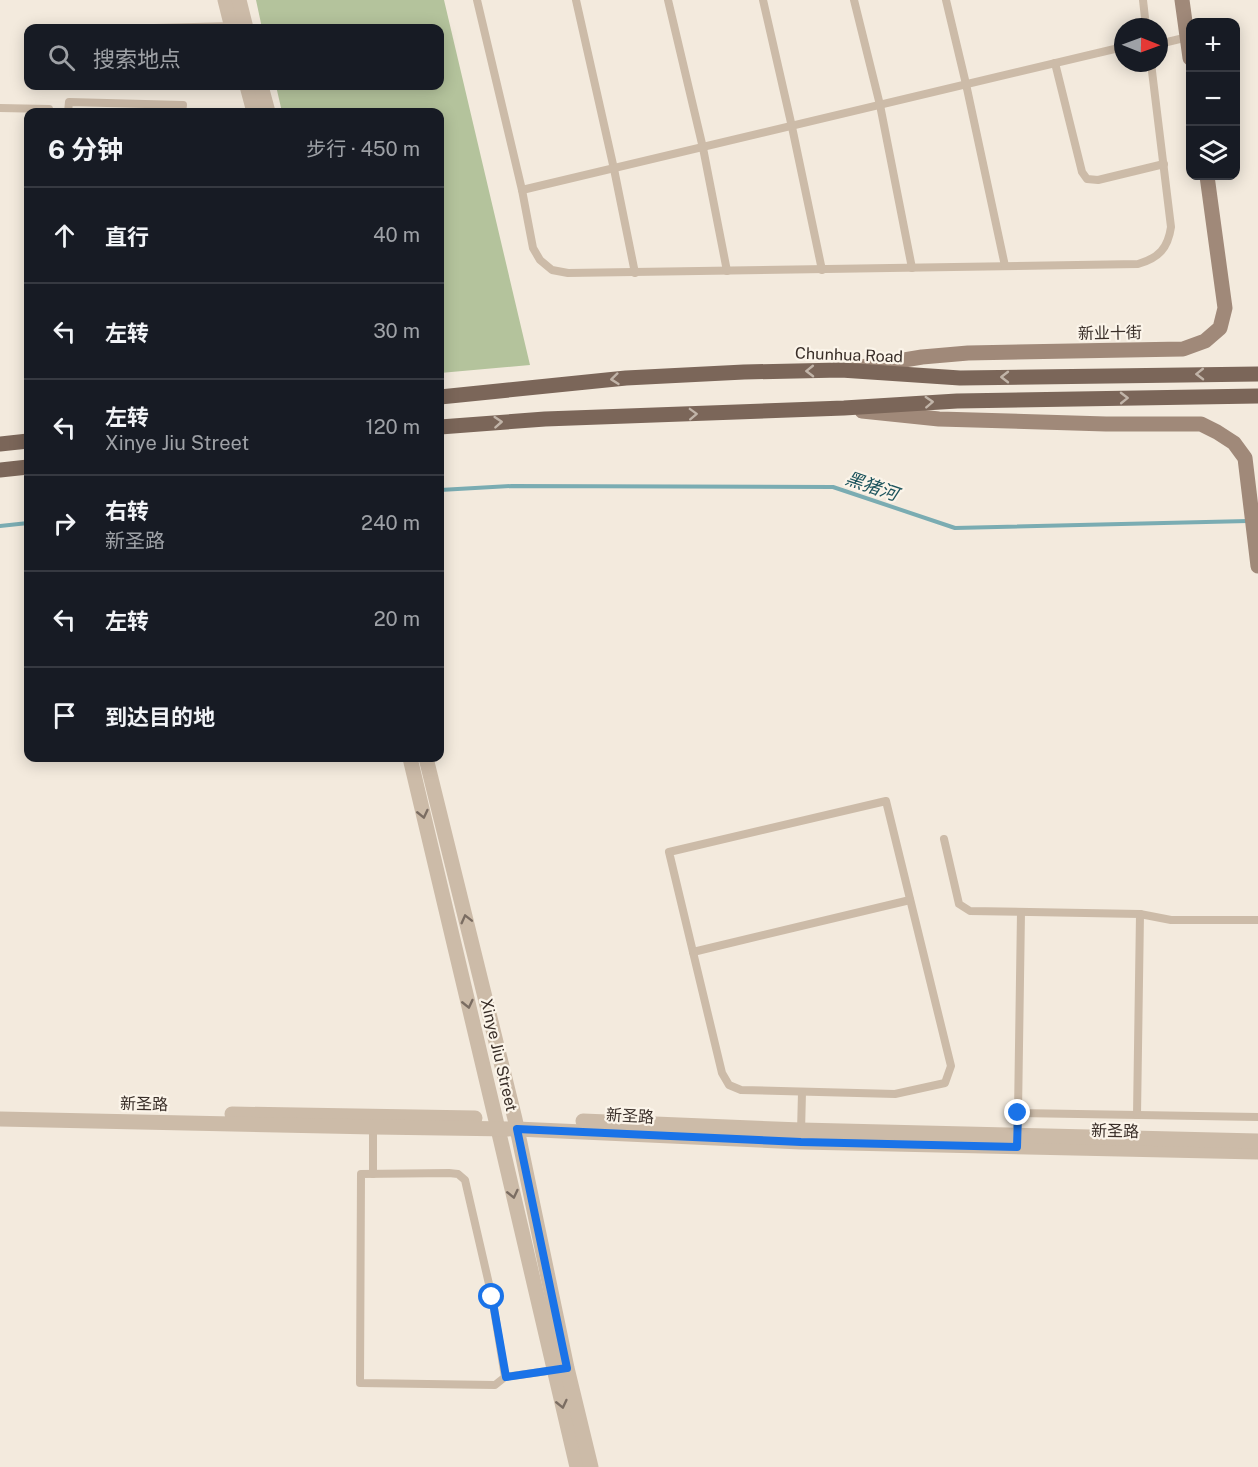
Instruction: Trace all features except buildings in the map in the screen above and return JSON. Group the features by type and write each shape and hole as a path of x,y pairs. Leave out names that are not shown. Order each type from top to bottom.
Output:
{"main road":[{"path":"1182,0 1186,25"},
{"name":"新业十街","path":"841,370 968,353 1183,349 1205,341 1220,328 1225,308 1208,180"},
{"name":"Chunhua Road","path":"444,397 626,378 744,372 841,370 960,378 1258,374"},
{"path":"444,427 545,419 844,408 957,401 1258,396"},
{"path":"844,408 939,419 1106,424 1201,424 1234,443 1245,458 1258,566"},
{"path":"0,444 24,441"},
{"path":"0,470 24,467"}],"street":[{"path":"225,0 237,24"},
{"path":"239,0 239,24"},
{"path":"248,90 253,108"},
{"path":"262,90 267,108"},
{"name":"Xinye Jiu Street","path":"411,762 497,1123 561,1369 591,1467"},
{"name":"Xinye Jiu Street","path":"427,762 516,1124 577,1467"},
{"name":"新圣路","path":"0,1109 373,1122"},
{"name":"新圣路","path":"0,1119 497,1123 1258,1152"},
{"name":"新圣路","path":"1017,1142 1258,1142"}],"lane":[{"path":"477,0 522,190 533,248 540,260 552,270 568,273 1138,264 1151,260 1162,251 1170,238 1171,227 1152,72"},
{"path":"576,0 614,169 634,273"},
{"path":"668,0 703,148 727,271"},
{"path":"762,0 822,270"},
{"path":"854,0 880,105 912,268"},
{"path":"946,0 1005,266"},
{"path":"1143,0 1145,18"},
{"path":"1168,42 1186,37"},
{"path":"522,190 1114,49"},
{"path":"1055,63 1082,172 1087,179 1098,180 1164,164"},
{"path":"68,108 69,102 183,105 183,108"},
{"path":"0,108 24,108"},
{"path":"885,801 951,1066 945,1083 896,1094 741,1090 729,1085 722,1073 693,952 669,852 885,801"},
{"path":"944,839 959,904 970,911 1140,914 1172,920 1258,920"},
{"path":"693,952 910,900"},
{"path":"1017,1142 1021,912"},
{"path":"1137,1115 1140,914"},
{"path":"801,1136 802,1092"},
{"path":"1018,1113 1258,1117"},
{"path":"372,1174 373,1122"},
{"path":"506,1377 492,1297 465,1180 458,1174 449,1173 361,1174 360,1383 495,1385 506,1377 561,1369"}],"green space":[{"path":"256,0 444,0 530,365 444,373 444,108 281,108 277,90 444,90 444,24 261,24"}],"waterway":[{"name":"黑猪河","path":"444,490 512,486 833,487 955,528 1248,521"},
{"path":"0,526 24,523"}],"route":[{"path":"492,1297 506,1377 567,1368 517,1129 801,1142 1017,1147 1018,1113"}]}
